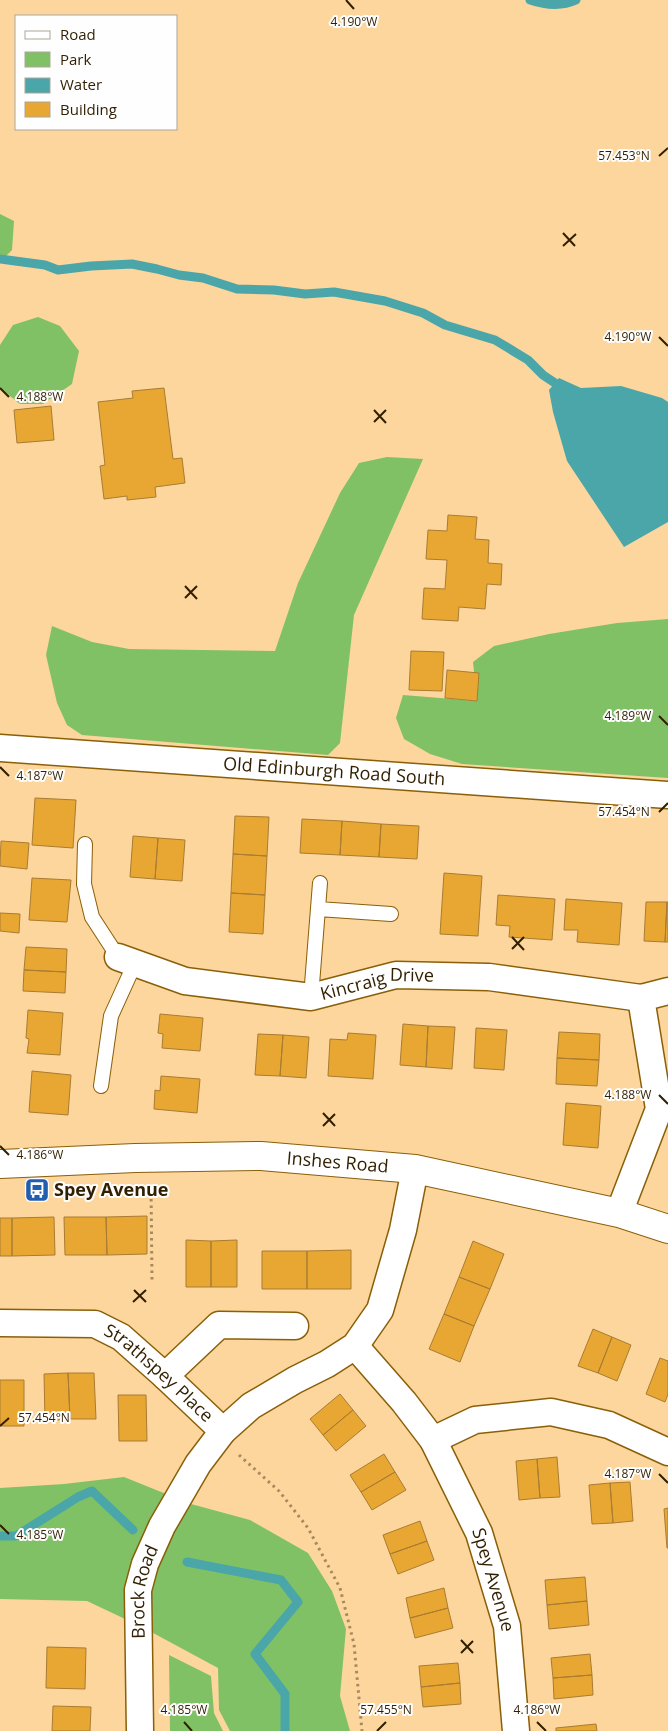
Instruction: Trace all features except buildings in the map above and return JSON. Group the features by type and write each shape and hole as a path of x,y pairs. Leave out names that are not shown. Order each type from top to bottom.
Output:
{"street":[{"name":"Old Edinburgh Road South","path":"0,748 668,795"},
{"name":"Kincraig Drive","path":"126,960 185,981 311,997 396,974 489,977 641,998 668,991"},
{"path":"619,1213 659,1109 641,998"},
{"name":"Inshes Road","path":"0,1164 134,1158 261,1156 415,1169 619,1213 668,1229"},
{"path":"355,1346 380,1310 403,1230 415,1169"},
{"name":"Strathspey Place","path":"0,1324 95,1324 121,1337 166,1376 229,1441"},
{"path":"166,1376 219,1325 295,1326"},
{"name":"Spey Avenue","path":"355,1346 404,1402 433,1440 479,1533 508,1626 516,1731"},
{"name":"Brock Road","path":"140,1731 138,1590 145,1564 162,1526 198,1464 229,1441 251,1406 327,1364 355,1346"},
{"path":"433,1440 475,1420 551,1412 610,1425 668,1452"}],"lane":[{"path":"85,844 84,884 92,917 126,960 111,1016 101,1086"},
{"path":"311,997 320,883"},
{"path":"318,909 391,914"}],"path":[{"path":"151,1177 152,1280"},
{"path":"229,1441 280,1491 308,1528 340,1588 354,1644 362,1731"}],"green space":[{"path":"0,214 14,221 12,250 0,262"},
{"path":"38,317 60,326 79,351 72,384 43,404 20,404 0,388 0,345 13,325"},
{"path":"387,457 423,459 354,615 340,743 328,755 82,735 67,725 57,703 46,655 52,626 92,642 129,649 275,651 298,583 340,493 359,463"},
{"path":"668,619 668,778 462,764 430,754 404,739 396,718 403,695 477,701 473,662 494,646 549,634 617,623"},
{"path":"124,1477 191,1504 250,1520 308,1553 332,1591 346,1629 340,1696 350,1731 230,1731 219,1710 218,1668 142,1627 87,1601 0,1599 0,1488 64,1484"},
{"path":"169,1655 211,1676 214,1713 223,1731 170,1731"}],"water":[{"path":"559,378 581,388 621,386 662,398 668,402 668,522 624,547 567,461 553,412 549,390"}],"waterway":[{"path":"530,0 553,4 565,4 576,0"},
{"path":"0,259 45,265 58,270 132,264 179,275 203,278 237,289 274,290 305,294 334,292 385,301 423,313 445,325 495,340 528,360 543,375 555,383"},
{"path":"0,1536 16,1536 78,1497 92,1491 133,1530"},
{"path":"187,1562 281,1580 298,1602 255,1654 285,1694 285,1731"}],"place":[{"name":"Spey Avenue","path":"37,1190"}]}
